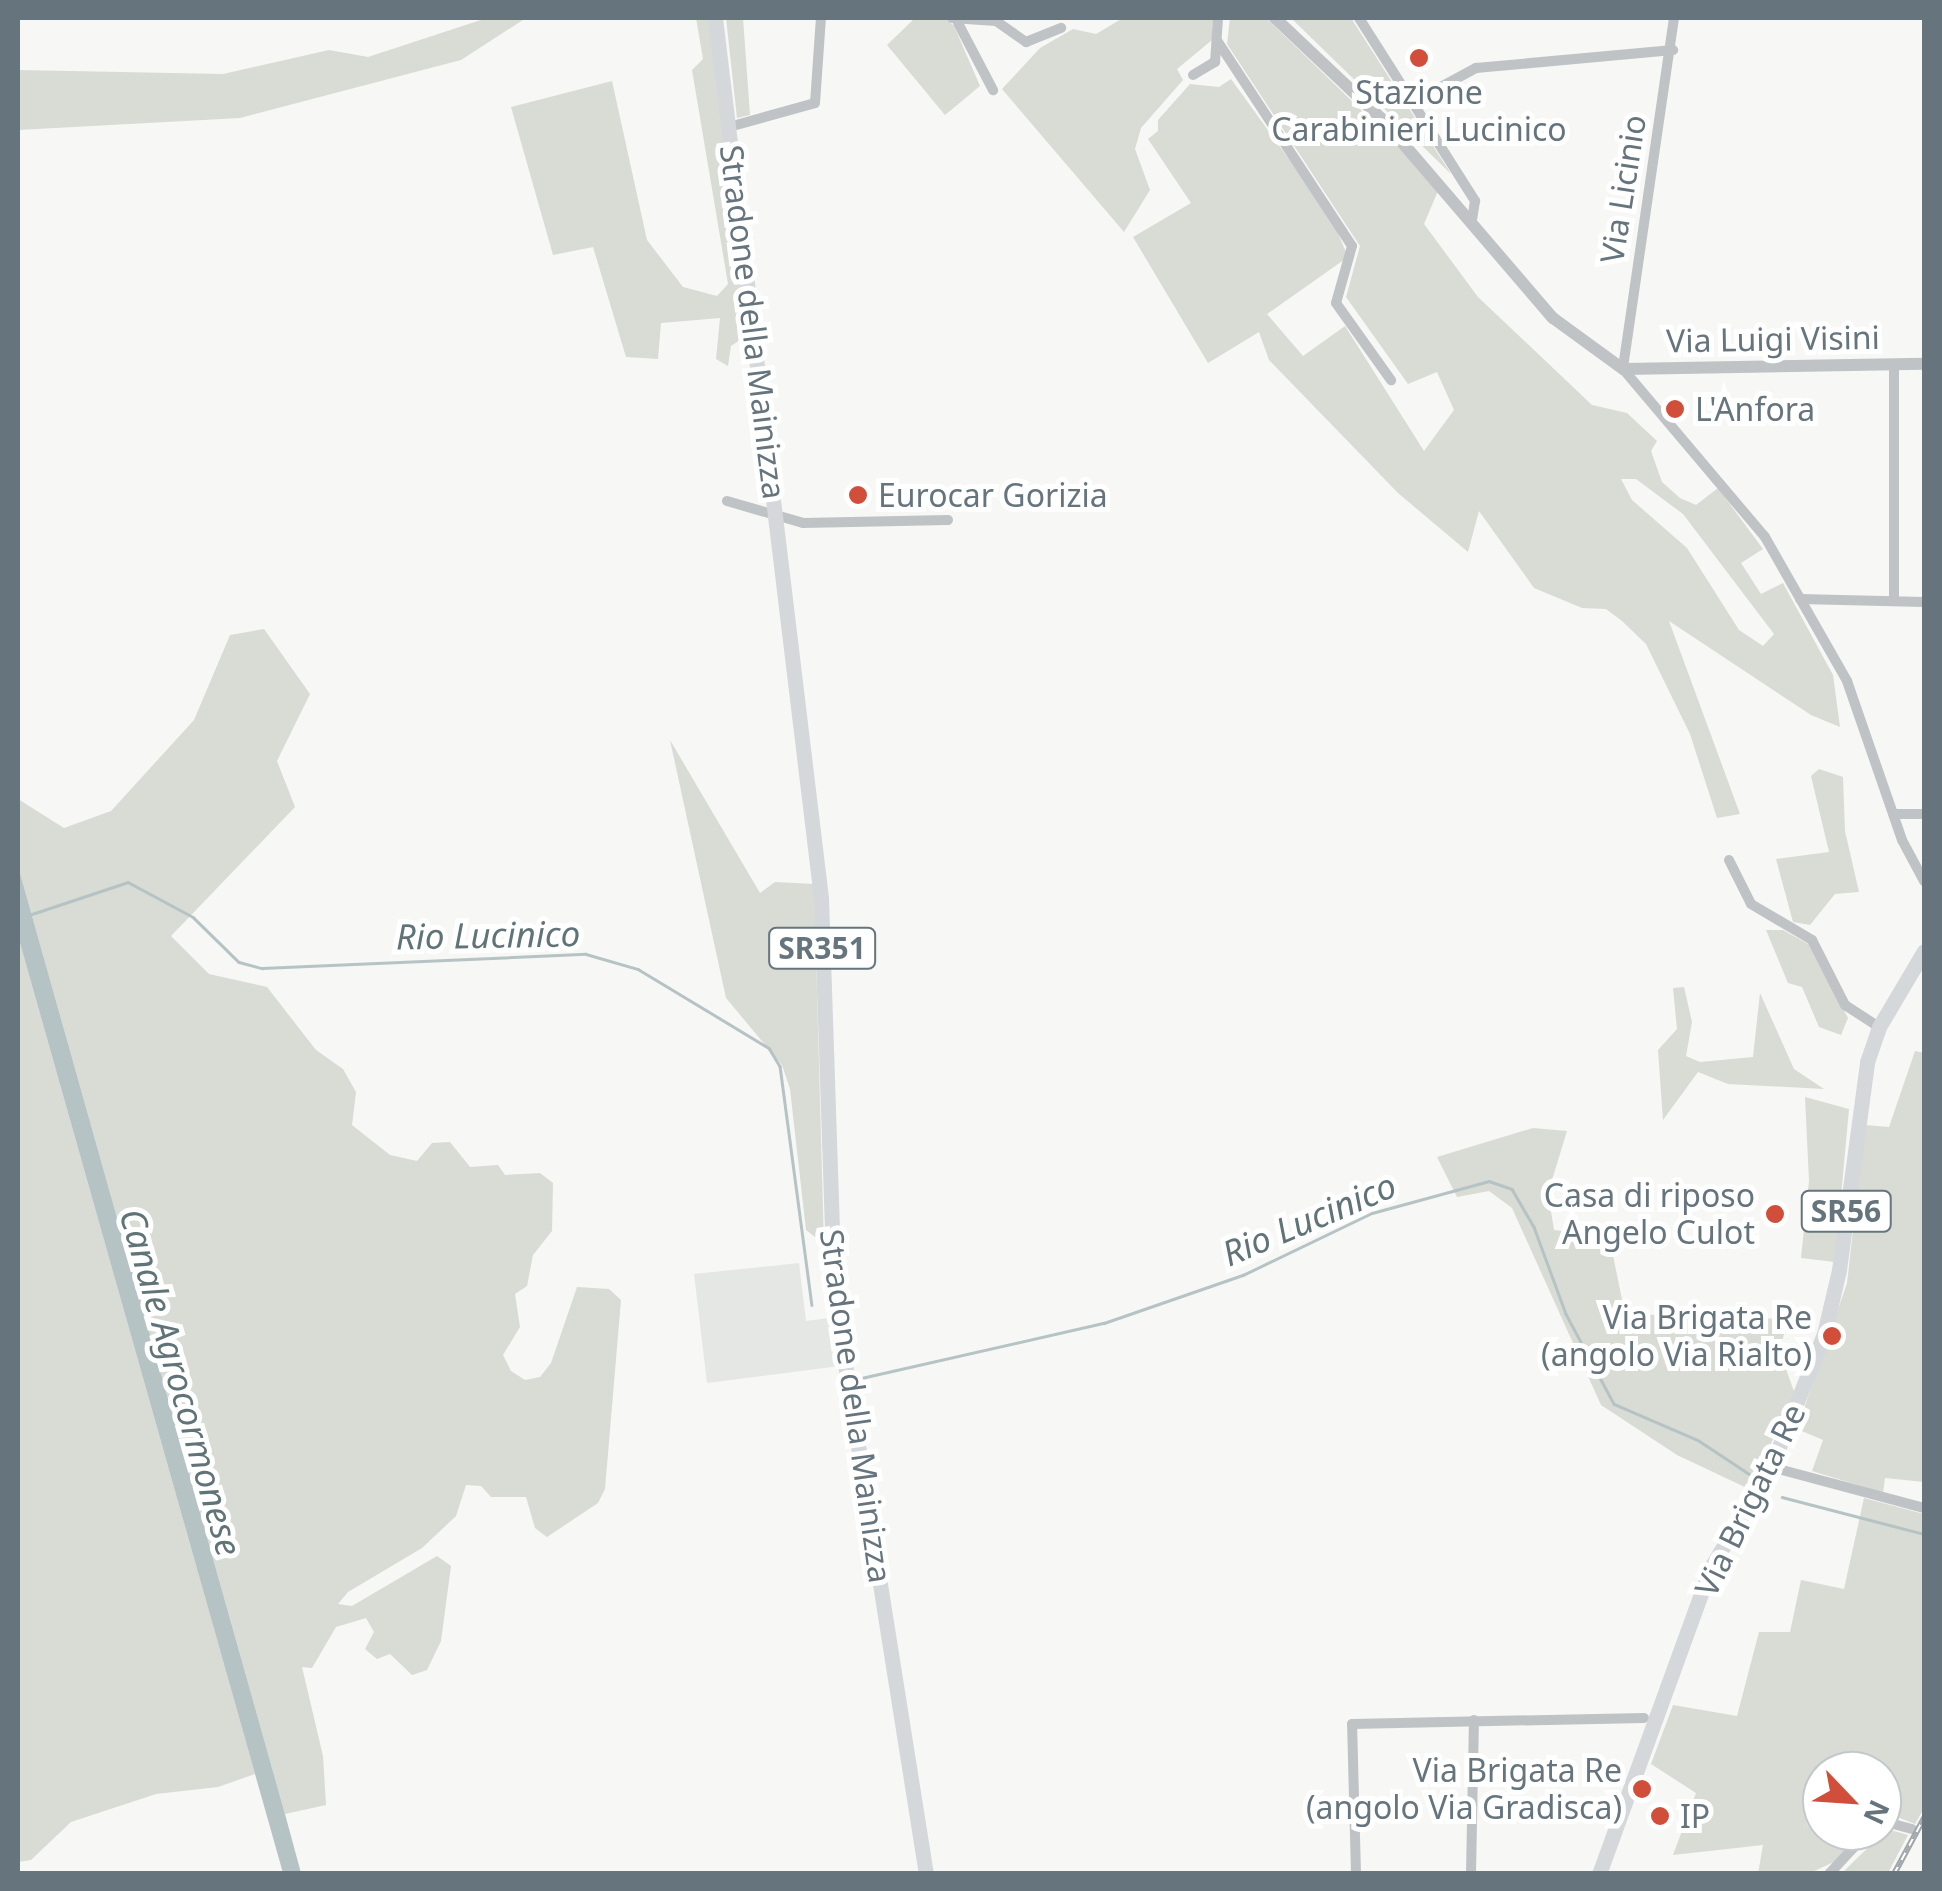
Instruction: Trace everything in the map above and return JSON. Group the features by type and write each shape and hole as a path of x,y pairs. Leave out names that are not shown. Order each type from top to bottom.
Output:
{"main road":[{"name":"Stradone della Mainizza","path":"715,18 821,898 834,1294 926,1874"},
{"name":"Via Brigata Re","path":"1599,1874 1711,1567 1766,1475 1828,1318 1858,1106 1879,1027 1924,950"}],"street":[{"name":"Stradone della Mainizza","path":"729,126 815,103 821,18"},
{"path":"1193,75 1215,62 1218,18"},
{"path":"1275,18 1383,120 1554,318 1623,369 1715,471 1765,537 1847,681 1894,814 1924,880"},
{"path":"1360,18 1474,202 1472,222"},
{"name":"Via Licinio","path":"1623,369 1651,150 1673,50 1674,18"},
{"path":"993,90 955,20 996,21 1026,42 1061,28"},
{"path":"1218,42 1352,246 1336,304 1391,380"},
{"path":"1413,102 1476,68 1673,50"},
{"name":"Via Luigi Visini","path":"1623,369 1924,364"},
{"path":"1894,365 1894,601"},
{"name":"Stradone della Mainizza","path":"728,501 778,518 948,520"},
{"path":"1800,599 1924,602"},
{"path":"1894,814 1924,814"},
{"path":"1728,860 1752,904 1812,940 1844,1005 1879,1027"},
{"path":"1766,1475 1924,1508"},
{"path":"1356,1874 1352,1724 1644,1718"},
{"path":"1471,1874 1474,1720"},
{"path":"1902,1826 1912,1829"},
{"path":"1829,1874 1850,1851"}],"shaded area":[{"path":"487,18 526,18 461,60 240,118 18,130 18,70 223,74 329,50 368,57"},
{"path":"696,18 710,18 749,334 731,346 728,366 716,359 720,318 661,323 658,359 626,357 593,247 553,255 511,107 612,81 647,240 683,287 717,296 728,284 692,70 703,59"},
{"path":"726,18 743,18 750,115 737,118"},
{"path":"915,18 945,18 954,26 980,86 945,115 887,45"},
{"path":"1123,18 1213,18 1212,40 1177,69 1183,80 1141,128 1135,149 1150,190 1124,232 1002,89 1040,48 1073,29 1096,34"},
{"path":"1230,18 1266,18 1419,166 1438,191 1424,224 1478,297 1592,405 1627,413 1657,441 1651,451 1662,482 1680,498 1696,505 1718,488 1763,549 1741,563 1761,594 1783,583 1833,675 1840,727 1811,715 1669,621 1740,814 1717,818 1690,734 1646,644 1622,621 1606,609 1582,608 1534,588 1479,511 1468,552 1398,493 1269,360 1259,332 1208,363 1133,237 1191,203 1148,139 1158,131 1158,120 1190,84 1219,87 1231,79 1332,219 1348,257 1267,314 1303,356 1345,326 1424,451 1454,410 1437,372 1408,384 1346,297 1360,246 1227,44","holes":["1621,479 1636,479 1683,514 1774,634 1763,646 1739,630 1687,548 1632,500"]},
{"path":"1291,18 1351,18 1451,174 1367,92"},
{"path":"264,629 310,694 277,761 295,807 171,936 209,974 267,987 316,1050 343,1069 356,1092 352,1125 390,1155 417,1161 432,1143 450,1142 470,1167 498,1165 505,1175 540,1173 553,1183 552,1231 533,1255 527,1286 515,1294 520,1327 503,1355 511,1371 525,1380 540,1377 551,1363 577,1287 609,1289 621,1300 605,1489 598,1503 547,1537 535,1528 526,1497 491,1497 481,1486 466,1485 456,1516 422,1548 348,1592 338,1604 352,1606 437,1556 451,1566 441,1641 427,1670 412,1675 390,1654 377,1659 365,1649 374,1632 366,1618 336,1627 312,1668 302,1667 323,1756 326,1805 285,1814 18,866 18,799 64,828 111,811 194,720 230,635"},
{"path":"670,740 760,893 775,882 814,884 824,1244 806,1230 790,1089 782,1065 726,998"},
{"path":"1819,769 1843,777 1845,831 1859,892 1835,894 1810,925 1793,922 1776,859 1829,852 1811,776"},
{"path":"18,866 301,1873 283,1873 18,936"},
{"path":"1766,930 1783,930 1810,945 1848,1018 1841,1035 1819,1027 1802,987 1788,983"},
{"path":"18,936 255,1774 218,1787 156,1794 71,1822 31,1860 18,1862"},
{"path":"1684,987 1692,1022 1686,1056 1700,1062 1753,1057 1760,993 1794,1069 1824,1089 1728,1084 1698,1072 1663,1120 1658,1050 1677,1029 1673,988"},
{"path":"1915,1051 1924,1053 1924,1482 1885,1478 1883,1493 1812,1471 1823,1440 1797,1429 1847,1283 1865,1125 1889,1127"},
{"path":"1805,1097 1849,1109 1835,1262 1801,1258 1809,1181"},
{"path":"1533,1128 1567,1131 1548,1193 1554,1230 1609,1236 1625,1314 1789,1319 1779,1350 1795,1394 1749,1489 1677,1455 1601,1405 1512,1208 1489,1191 1457,1197 1437,1157"},
{"path":"799,1263 806,1321 829,1318 840,1366 707,1383 694,1274"},
{"path":"1864,1498 1924,1514 1924,1808 1915,1824 1902,1819 1902,1751 1802,1751 1802,1851 1844,1851 1836,1861 1810,1873 1758,1874 1763,1845 1673,1855 1696,1793 1651,1764 1673,1705 1737,1716 1759,1632 1790,1632 1801,1580 1844,1589"},
{"path":"1864,1851 1900,1851 1888,1873 1842,1873"}],"waterway":[{"name":"Rio Lucinico","path":"29,915 128,882 193,917 239,962 262,968 586,954 638,969 769,1048 780,1066 812,1305"},
{"name":"Rio Lucinico","path":"857,1379 1104,1323 1243,1275 1372,1213 1489,1181 1512,1189 1534,1227 1566,1314 1614,1404 1698,1440 1754,1477"},
{"name":"Rio Lucinico","path":"1782,1497 1924,1534"}],"railway":[{"path":"1894,1874 1924,1818"}],"place":[{"name":"Stazione Carabinieri Lucinico","path":"1419,58"},
{"name":"L'Anfora","path":"1675,409"},
{"name":"Eurocar Gorizia","path":"858,495"},
{"name":"Casa di riposo Angelo Culot","path":"1775,1214"},
{"name":"Via Brigata Re (angolo Via Rialto)","path":"1832,1336"},
{"name":"Via Brigata Re (angolo Via Gradisca)","path":"1642,1789"},
{"name":"IP","path":"1660,1816"}],"water label":[{"name":"Canale Agrocormonese","path":"181,1382"}]}
